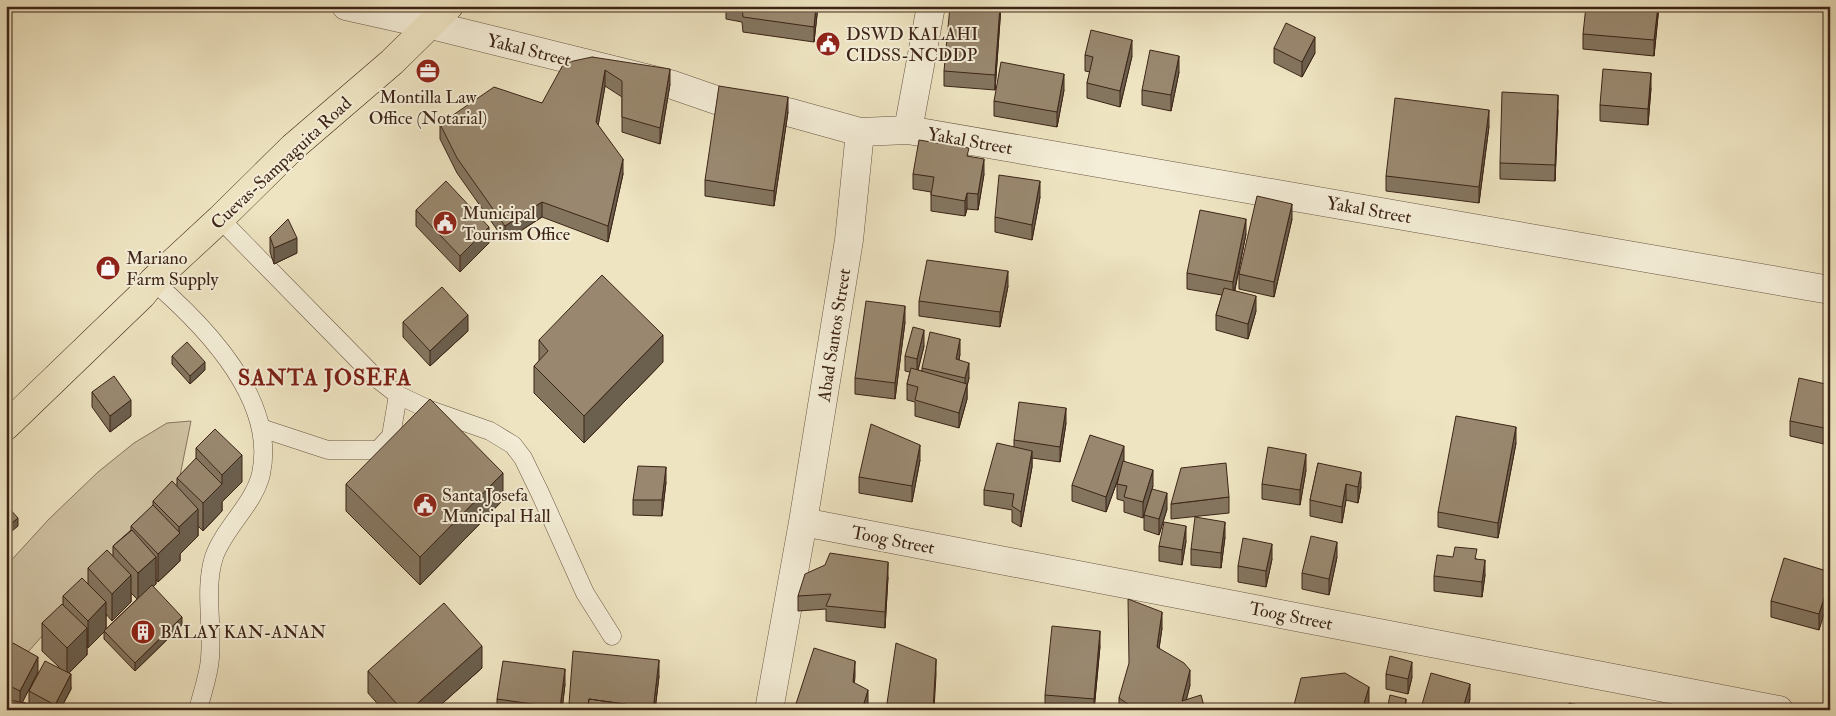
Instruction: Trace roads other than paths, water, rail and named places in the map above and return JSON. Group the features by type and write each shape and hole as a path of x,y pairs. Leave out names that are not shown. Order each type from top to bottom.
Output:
{"main road":[{"name":"Cuevas-Sampaguita Road","path":"6,426 142,295 153,281 220,219 293,147 392,62 440,16"}],"street":[{"name":"Yakal Street","path":"346,6 440,16 670,84 719,101 788,112 860,132"},
{"path":"860,132 908,130 931,6"},
{"name":"Yakal Street","path":"908,130 1830,290"},
{"name":"Abad Santos Street","path":"769,710 803,522 849,240 860,132"},
{"name":"Toog Street","path":"803,522 1779,710"}],"lane":[{"path":"220,219 351,354 375,377 398,395 430,410 490,431 513,445 523,458 585,592 612,636"},
{"path":"153,281 182,306 212,339 237,375 261,428 263,451 260,475 251,496 215,555 209,581 210,660 198,710"},
{"path":"261,428 328,450 378,450 391,436 398,395"}],"place":[{"name":"DSWD KALAHI CIDSS-NCDDP","path":"828,44"},
{"name":"Montilla Law Office (Notarial)","path":"428,71"},
{"name":"Municipal Tourism Office","path":"445,223"},
{"name":"Mariano Farm Supply","path":"108,268"},
{"name":"Santa Josefa Municipal Hall","path":"425,505"},
{"name":"BALAY KAN-ANAN","path":"143,632"}],"district":[{"name":"SANTA JOSEFA","path":"325,377"}]}
